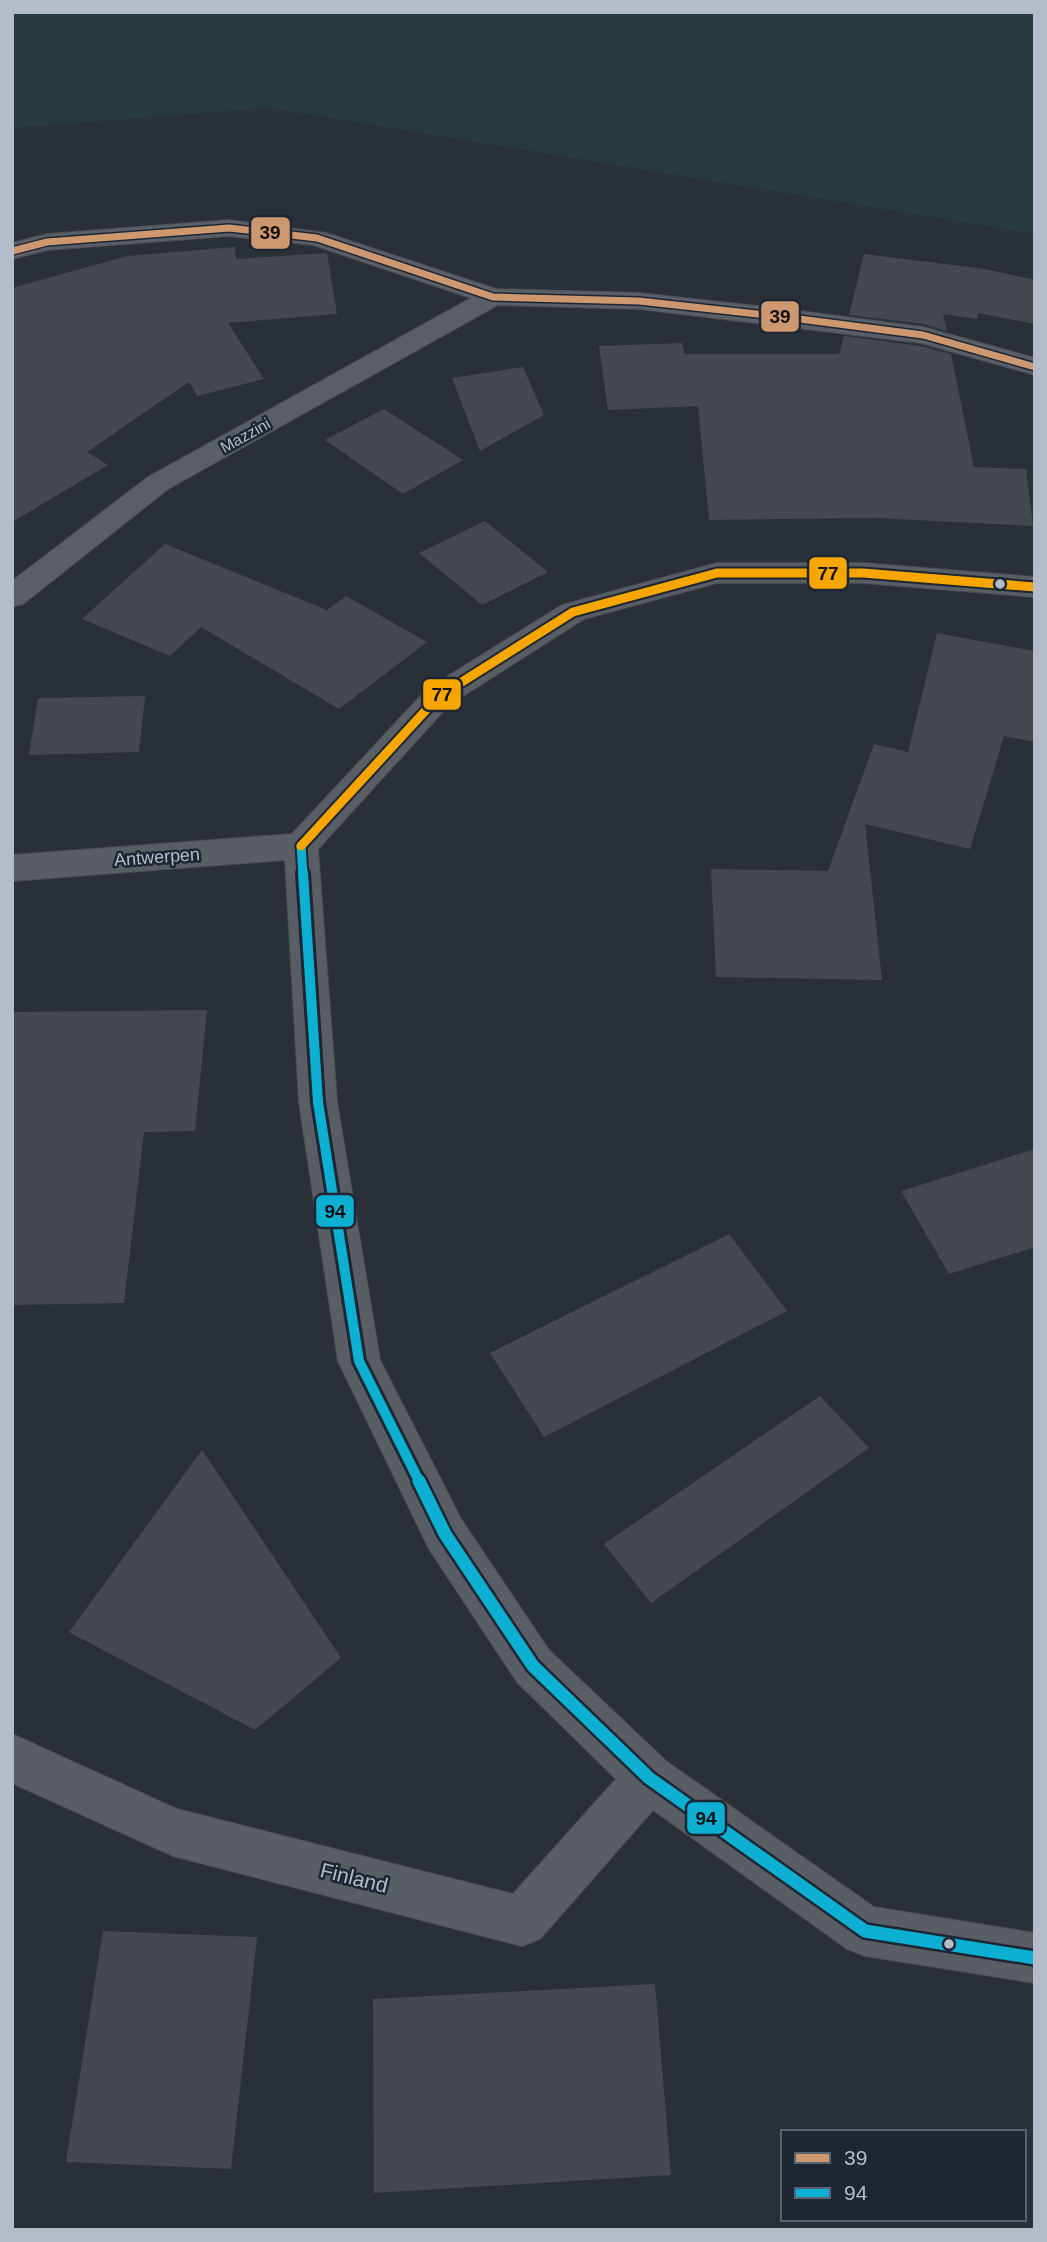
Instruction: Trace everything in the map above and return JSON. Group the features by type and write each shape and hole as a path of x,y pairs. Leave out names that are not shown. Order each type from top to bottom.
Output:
{"street":[{"path":"12,251 47,242 229,228 317,238 493,297 639,301 784,317 923,335 1035,367"},
{"name":"Mazzini","path":"12,597 158,483 493,297"},
{"path":"1035,587 863,573 718,573 573,612 438,697 301,846 318,1102 359,1361 445,1534 533,1665 649,1778 865,1931 1035,1958"},
{"name":"Antwerpen","path":"12,867 301,846"},
{"name":"Finland","path":"12,1758 173,1832 522,1921 649,1778"}],"green space":[{"path":"12,12 1035,12 1035,234 269,108 12,128"}],"building":[{"path":"235,247 236,259 327,253 337,314 228,323 264,379 197,396 189,382 87,452 108,465 12,522 12,288 127,256"},
{"path":"864,254 985,269 1035,280 1035,324 978,313 977,319 943,314 947,331 923,324 849,315"},
{"path":"844,336 920,346 951,354 974,467 1026,469 1033,526 876,518 709,520 698,406 608,410 599,346 682,343 685,354 839,354"},
{"path":"523,367 544,415 480,451 452,378"},
{"path":"384,409 463,460 403,494 325,440"},
{"path":"485,521 548,572 482,605 419,553"},
{"path":"165,544 327,610 346,596 427,642 339,709 201,627 170,656 82,619"},
{"path":"937,633 1035,651 1035,742 1004,736 970,849 865,824 882,980 716,977 711,869 828,871 874,744 908,752"},
{"path":"145,696 139,752 29,755 38,698"},
{"path":"207,1010 195,1131 144,1132 124,1303 12,1305 12,1012"},
{"path":"1035,1149 1035,1247 949,1274 901,1191"},
{"path":"729,1234 787,1311 544,1437 490,1353"},
{"path":"820,1396 869,1448 651,1603 604,1544"},
{"path":"202,1450 341,1658 255,1730 69,1632"},
{"path":"103,1931 257,1937 231,2169 66,2162"},
{"path":"655,1984 671,2175 374,2193 373,1999"}],"transit line":[{"name":"39","path":"12,251 47,242 229,228 317,238 493,297 639,301 784,317 923,335 1035,367"},
{"name":"77","path":"301,846 438,697 573,612 717,573 863,573 1035,587"},
{"name":"94","path":"301,846 318,1102 359,1361 445,1534 533,1666 649,1778 865,1931 1035,1958"}]}
